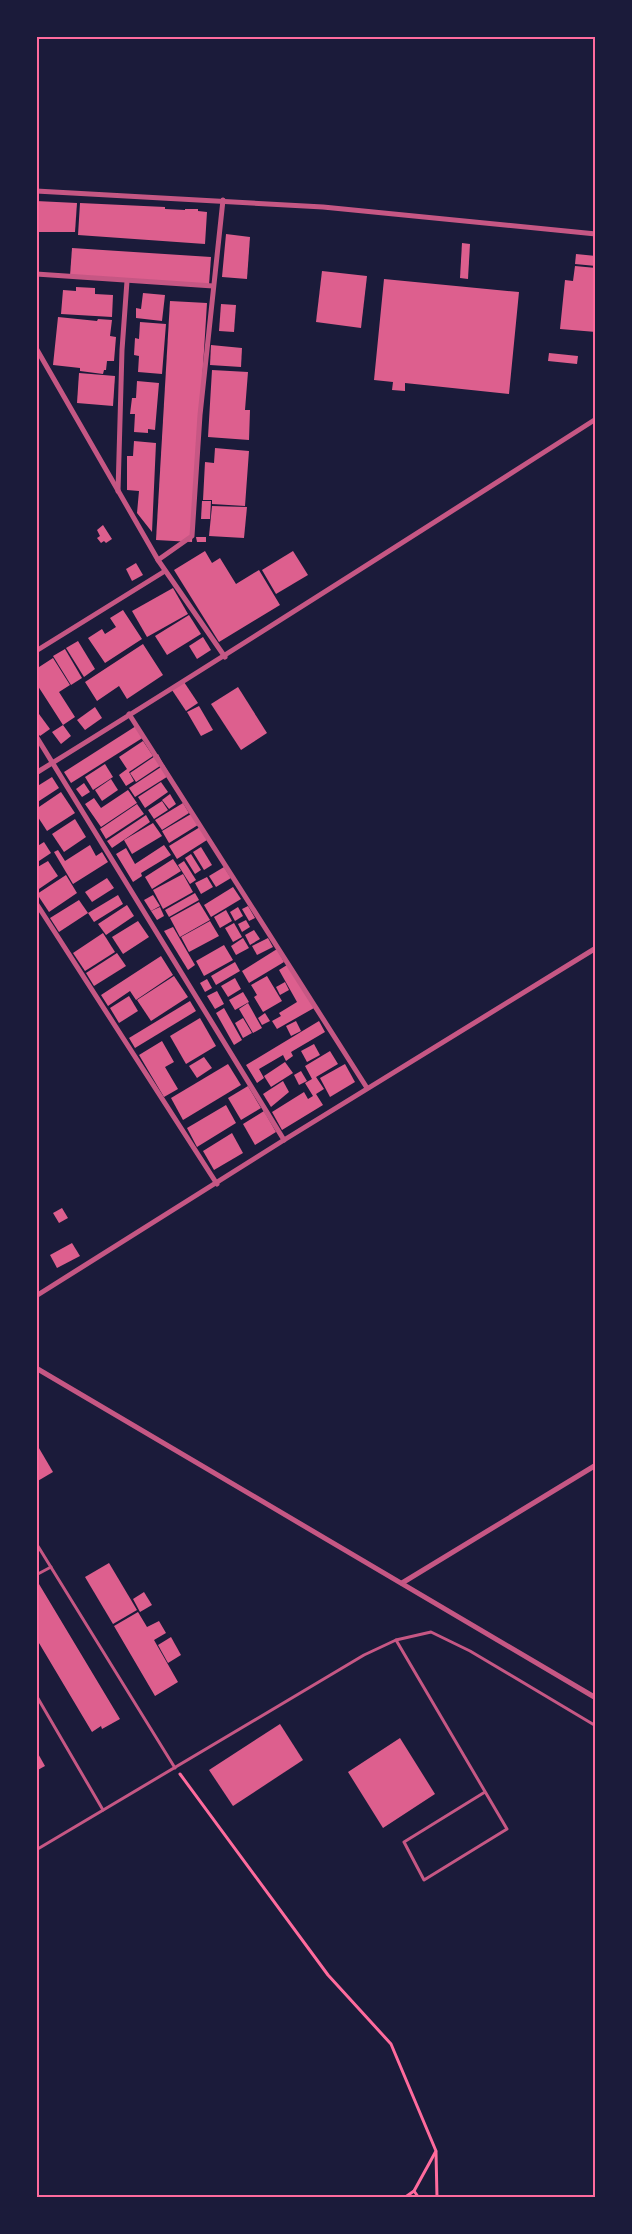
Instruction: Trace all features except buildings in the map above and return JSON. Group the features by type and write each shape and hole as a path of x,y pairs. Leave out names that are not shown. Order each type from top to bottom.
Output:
{"street":[{"path":"36,191 323,207 596,234"},
{"path":"158,560 192,536 200,415 223,200"},
{"path":"36,274 213,286"},
{"path":"118,492 122,350 127,281"},
{"path":"36,348 158,560 225,657"},
{"path":"36,773 129,714 225,657 596,419"},
{"path":"36,651 166,571"},
{"path":"129,714 367,1088"},
{"path":"36,736 54,762 284,1140"},
{"path":"36,903 217,1184"},
{"path":"36,1296 367,1088 596,948"},
{"path":"36,1368 596,1698"},
{"path":"402,1583 596,1465"}],"lane":[{"path":"36,1543 175,1768"},
{"path":"36,1575 51,1567"},
{"path":"36,1850 364,1655 396,1640 431,1632 470,1651 596,1726"},
{"path":"396,1640 507,1829 424,1880 404,1842 485,1792"},
{"path":"36,1695 103,1810"}],"path":[{"path":"175,1768 328,1974 391,2044 436,2151 436,2198"},
{"path":"404,2198 414,2191 436,2151"},
{"path":"414,2191 419,2198"}]}
